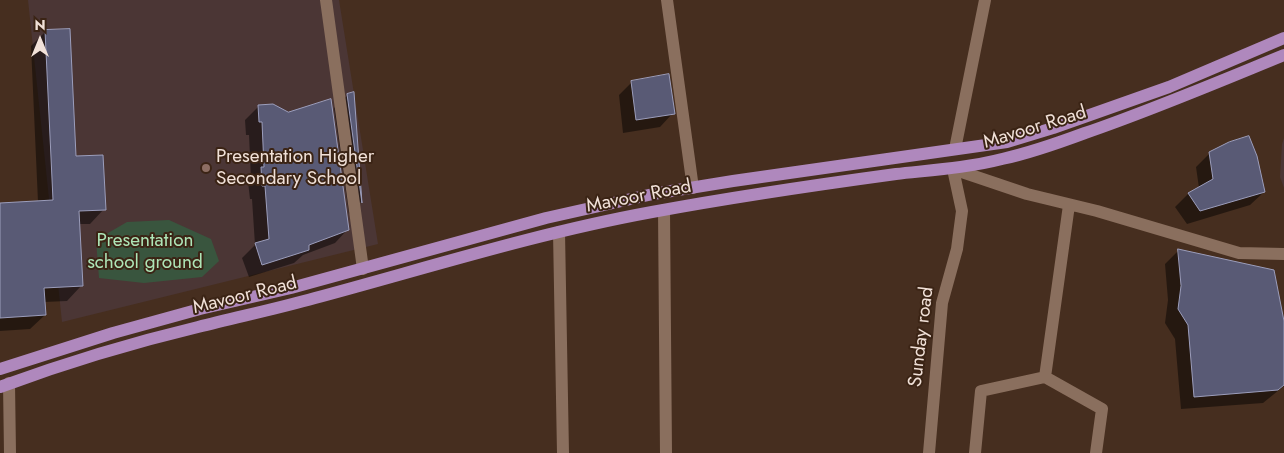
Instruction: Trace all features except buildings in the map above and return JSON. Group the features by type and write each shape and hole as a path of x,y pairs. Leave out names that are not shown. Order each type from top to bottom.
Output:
{"main road":[{"name":"Mavoor Road","path":"0,369 122,330 363,269 546,218 653,194 1007,142 1053,128 1169,87 1284,38"},
{"name":"Mavoor Road","path":"4,385 112,350 289,305 418,268 559,232 728,199 897,174 953,169 1003,159 1070,138 1170,102 1284,55"}],"street":[{"path":"326,0 363,269"},
{"path":"666,0 694,188"},
{"path":"955,149 985,0"},
{"path":"953,169 1027,194 1239,253 1284,254"},
{"name":"Sunday road","path":"929,453 942,303 957,249 962,211 953,169"},
{"path":"1045,377 1069,205"},
{"path":"664,210 666,453"},
{"path":"559,232 563,453"},
{"path":"975,453 981,391 1045,377 1102,409 1096,453"},
{"path":"4,385 10,453"}],"shaded area":[{"name":"Presentation Higher Secondary School","path":"28,0 339,0 378,244 62,322"},
{"path":"1284,138 1284,188 1280,177"}],"green space":[{"name":"Presentation school ground","path":"169,220 211,239 219,261 202,277 144,283 99,278 96,240 127,222"}],"place":[{"name":"Presentation Higher Secondary School","path":"206,168"}]}
